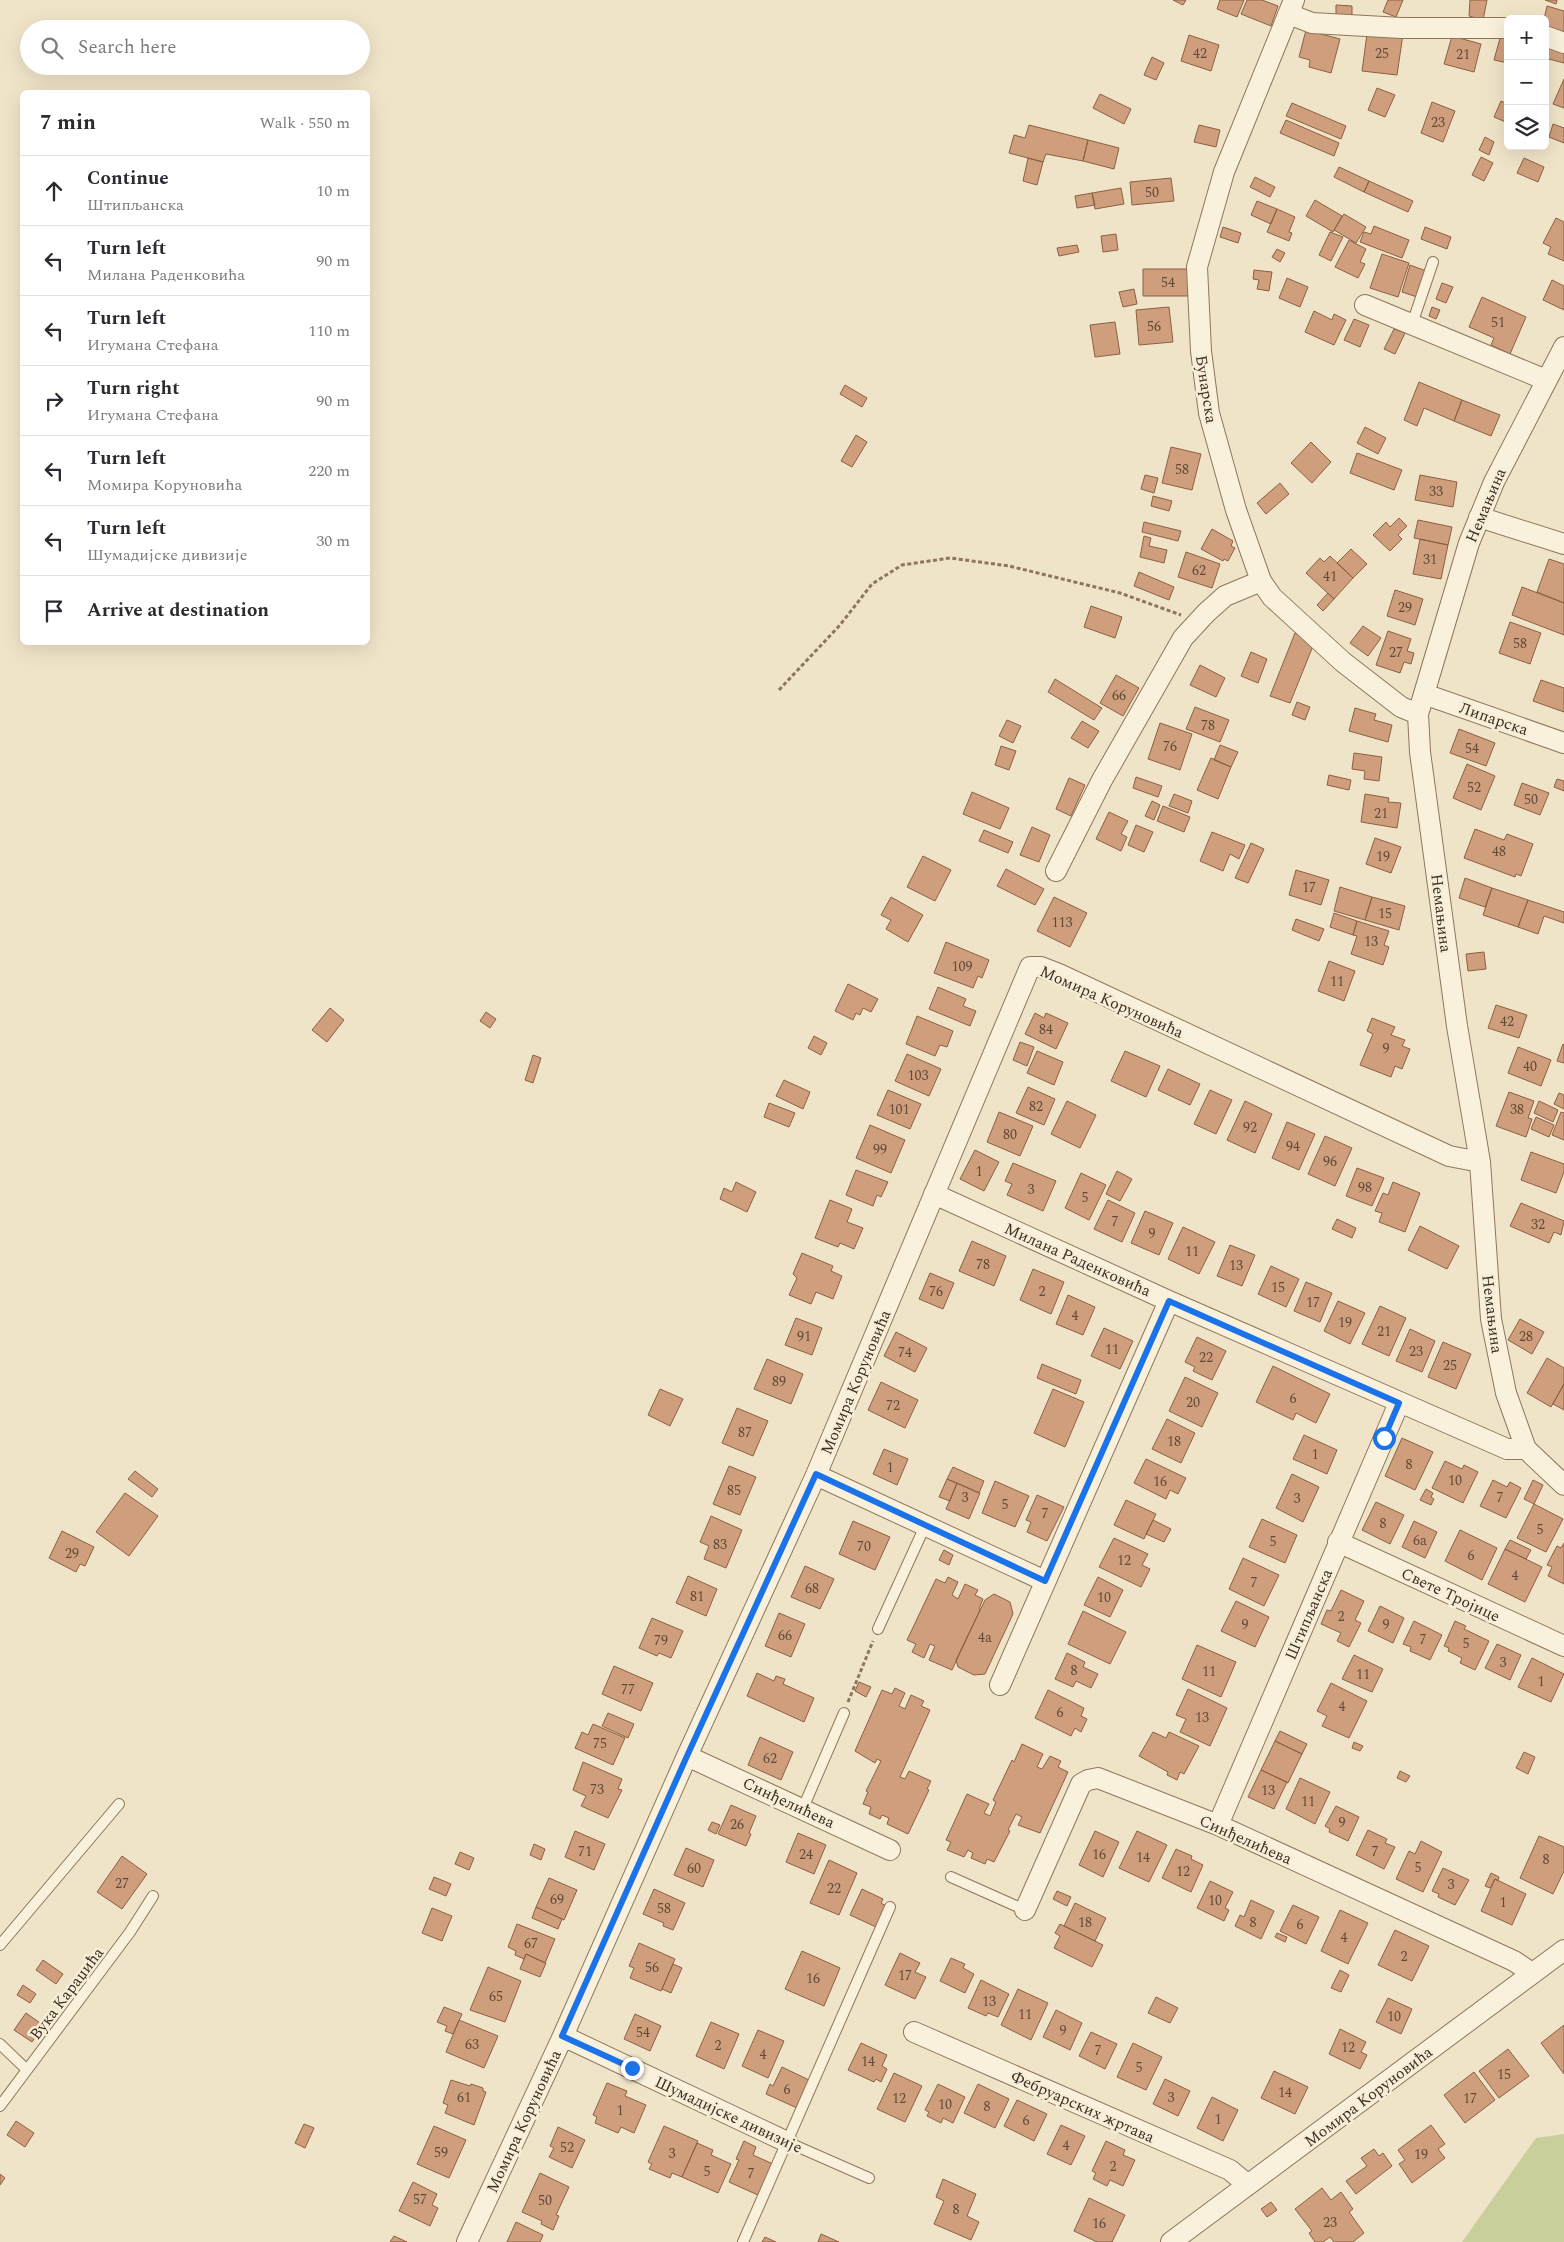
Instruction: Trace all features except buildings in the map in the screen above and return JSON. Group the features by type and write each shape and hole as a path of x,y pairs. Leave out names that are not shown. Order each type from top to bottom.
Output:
{"street":[{"path":"1292,7 1312,23 1402,28 1504,28"},
{"name":"Бунарска","path":"1292,7 1224,172 1196,268 1201,352 1209,413 1236,510 1261,581 1272,596 1343,662 1401,708 1418,714"},
{"path":"1549,37 1564,43"},
{"path":"1365,305 1546,380"},
{"name":"Немањина","path":"1564,346 1494,482 1468,543 1418,714 1420,752 1457,1026 1480,1162 1491,1319 1506,1393 1526,1449 1564,1485"},
{"path":"1479,517 1564,544"},
{"path":"1056,871 1102,780 1183,638 1224,596 1261,581"},
{"name":"Липарска","path":"1424,694 1564,743"},
{"name":"Момира Коруновића","path":"467,2242 816,1474 1030,967 1041,967 1059,974 1449,1156 1480,1162"},
{"name":"Милана Раденковића","path":"934,1194 1399,1403 1507,1449 1526,1449"},
{"path":"1000,1686 1169,1301"},
{"name":"Штипљанска","path":"1218,1826 1399,1403"},
{"path":"816,1474 1045,1581"},
{"name":"Свете Тројице","path":"1338,1542 1564,1646"},
{"name":"Синђелићева","path":"687,1756 803,1808 890,1850"},
{"name":"Синђелићева","path":"1026,1910 1081,1784 1098,1778 1218,1826 1514,1961 1532,1973"},
{"name":"Момира Коруновића","path":"1171,2242 1564,1950"},
{"name":"Фебруарских жртава","path":"914,2032 1230,2170 1248,2185"},
{"name":"Шумадијске дивизије","path":"562,2036 787,2142"}],"lane":[{"path":"1412,324 1433,262"},
{"path":"878,1629 925,1526"},
{"path":"803,1808 844,1713"},
{"path":"0,1945 119,1804"},
{"path":"951,1877 1026,1910"},
{"name":"Вука Караџића","path":"0,2106 130,1932 153,1896"},
{"path":"743,2242 890,1907"},
{"path":"0,2044 26,2069"},
{"name":"Шумадијске дивизије","path":"787,2142 869,2178"}],"path":[{"path":"779,690 840,625 872,584 902,565 950,558 1009,566 1120,593 1198,622"},
{"path":"844,1713 878,1629"}],"green space":[{"path":"1564,2134 1564,2242 1462,2242 1536,2138"}],"route":[{"path":"632,2068 562,2036 816,1474 1045,1581 1169,1301 1399,1403 1384,1438"}]}
